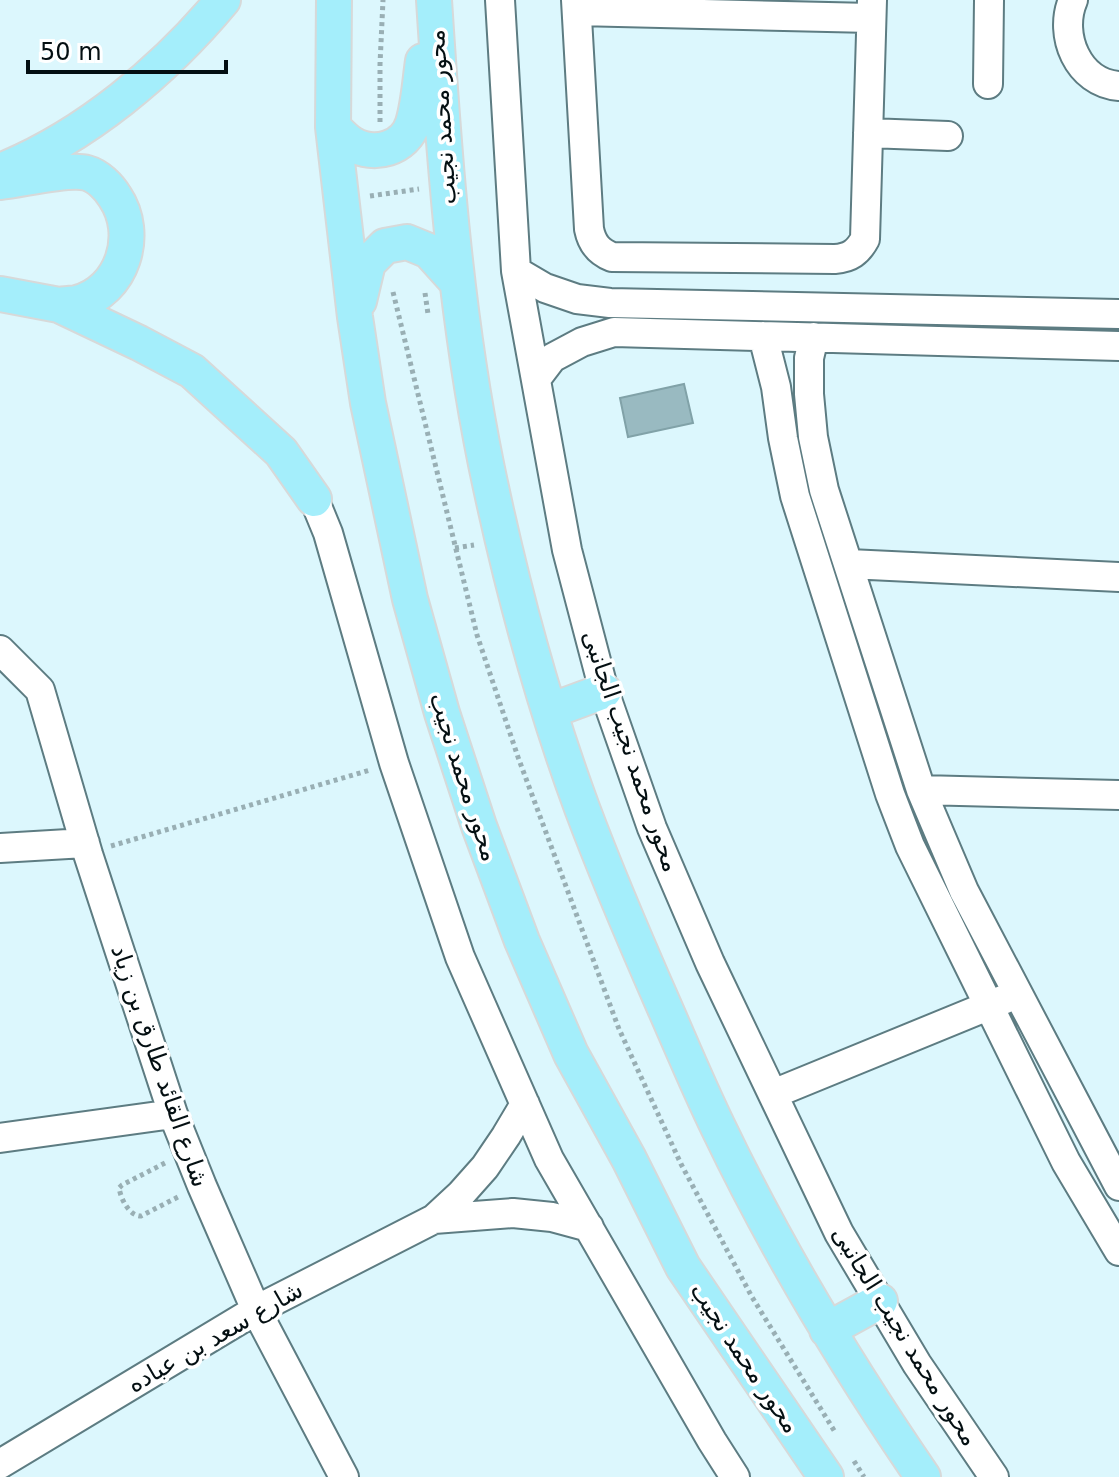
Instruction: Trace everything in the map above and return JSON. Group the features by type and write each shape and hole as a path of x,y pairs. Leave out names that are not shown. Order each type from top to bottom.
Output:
{"main road":[{"path":"0,171 55,144 125,96 179,49 223,0"},
{"name":"محور محمد نجيب","path":"334,0 333,127 355,317 373,430 410,599 446,727 522,941 571,1054 629,1159 683,1267 826,1477"},
{"path":"333,127 349,143 366,151 385,150 401,142 412,126 433,0"},
{"name":"محور محمد نجيب","path":"433,0 450,227 486,463 512,579 581,806 619,903 719,1130 827,1330 923,1477"},
{"path":"0,182 67,172 87,173 100,180 119,203 128,232 122,263 104,288 92,297 78,303 59,305"},
{"path":"355,317 368,263 385,246 407,242 429,251 457,282"},
{"path":"0,294 59,305 192,371 281,452 314,499"},
{"path":"550,711 604,691"},
{"path":"827,1330 880,1301"}],"street":[{"name":"محور محمد نجيب الجانبى","path":"500,0 516,271 567,550 604,691 652,828 710,963 839,1233 917,1364 994,1477"},
{"path":"988,84 989,0"},
{"path":"1073,0 1069,10 1068,32 1073,53 1083,69 1097,80 1119,86"},
{"path":"577,5 871,9 865,239 860,248 845,258 819,259 612,257 596,247 589,229 577,5"},
{"path":"868,133 948,136"},
{"path":"516,271 545,288 577,299 610,303 1119,314"},
{"path":"536,379 552,358 582,342 614,332 1119,346"},
{"path":"763,336 776,387 795,496 890,794 910,846 1066,1162 1119,1251"},
{"path":"814,337 809,358 809,394 813,437 824,490 921,790 964,891 1119,1186"},
{"path":"314,499 328,533 394,763 460,957 549,1159 735,1477"},
{"path":"849,564 1119,577"},
{"name":"شارع القائد طارق بن زياد","path":"0,650 40,690 86,848 173,1114 256,1310 344,1477"},
{"path":"921,790 1119,795"},
{"path":"0,848 86,848"},
{"path":"773,1094 1018,994"},
{"name":"شارع سعد بن عباده","path":"0,1464 256,1310 434,1219 485,1167 525,1104"},
{"path":"0,1138 173,1114"},
{"name":"شارع سعد بن عباده","path":"434,1219 513,1213 552,1217 589,1227"}],"path":[{"path":"379,128 383,0"},
{"path":"455,548 476,545"},
{"path":"86,848 394,763"},
{"path":"188,1151 122,1185 120,1194 131,1213 141,1216 202,1186"}],"building":[{"path":"684,384 693,423 628,437 620,398"}]}
